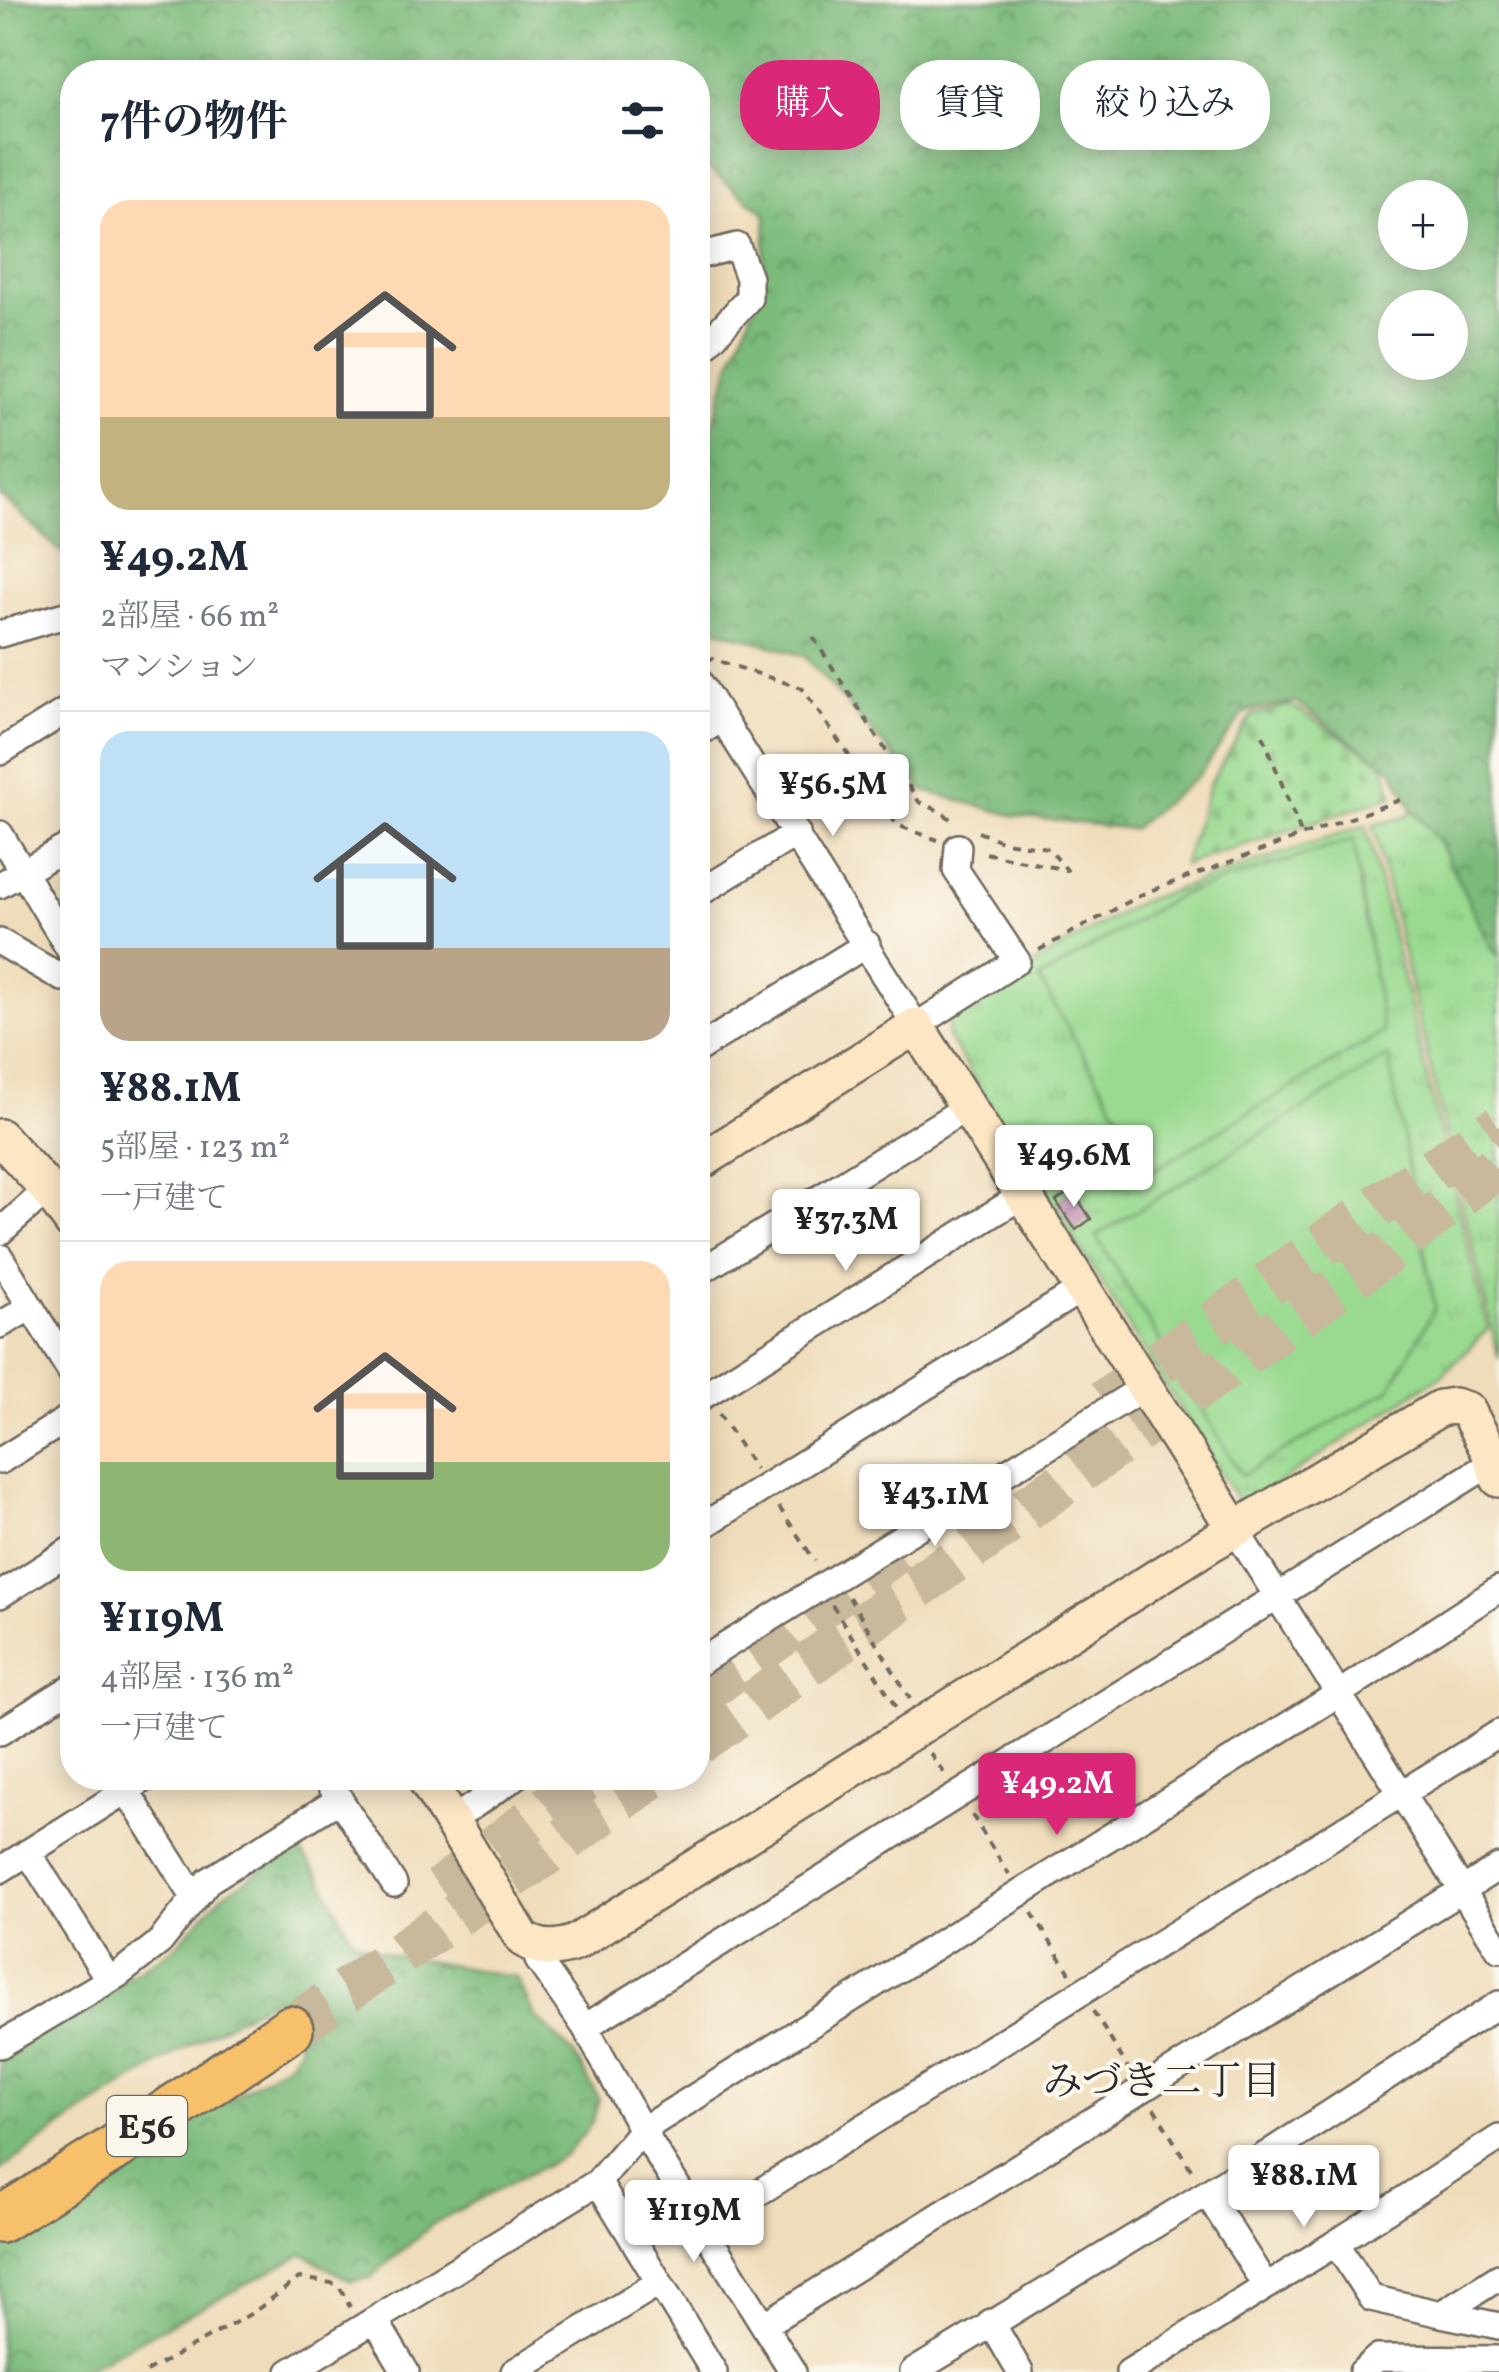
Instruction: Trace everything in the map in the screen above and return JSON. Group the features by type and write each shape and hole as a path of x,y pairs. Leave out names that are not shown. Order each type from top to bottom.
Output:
{"highway":[{"name":"E56","path":"0,2198 285,2020 110,2151 0,2220"}],"street":[{"path":"710,253 737,246 749,278 749,298 710,341"},
{"path":"0,634 60,617"},
{"path":"710,700 1499,1949"},
{"path":"0,752 60,714"},
{"path":"710,726 721,719"},
{"path":"710,887 796,833"},
{"path":"0,834 60,934"},
{"path":"710,1155 1017,962 956,870 963,834"},
{"path":"0,885 60,851"},
{"path":"0,942 60,977"},
{"path":"710,1042 867,944"},
{"path":"710,1266 966,1108"},
{"path":"0,1137 60,1206"},
{"path":"0,1232 48,1189"},
{"path":"710,1391 1023,1195"},
{"path":"0,1257 60,1354"},
{"path":"710,1522 1082,1290"},
{"path":"0,1326 31,1307"},
{"path":"710,1656 1144,1388"},
{"path":"433,1790 523,1939 558,1949 575,1943 1234,1529 1440,1408 1454,1406 1467,1410 1496,1471 1276,1596 585,2027"},
{"path":"0,1461 60,1424"},
{"path":"0,1594 60,1556"},
{"path":"290,2372 598,2182 642,2130 1499,1589"},
{"path":"0,1732 60,1694"},
{"path":"703,2227 1499,1733"},
{"path":"0,1870 126,1790"},
{"path":"139,1790 194,1896"},
{"path":"2,2038 109,1980 160,1942 208,1881 330,1790"},
{"path":"334,1790 394,1884"},
{"path":"452,1820 496,1790"},
{"path":"28,1852 109,1980"},
{"path":"764,2325 1499,1866"},
{"path":"537,1946 538,1960 585,2027 642,2130 793,2372"},
{"path":"913,2372 1499,2004"},
{"path":"1129,2372 1499,2138"},
{"path":"598,2182 714,2372"},
{"path":"1203,2187 1265,2285"},
{"path":"1336,2242 1371,2298 1499,2326"},
{"path":"1442,2314 1499,2277"},
{"path":"514,2372 658,2284"},
{"path":"991,2322 1020,2372"},
{"path":"368,2324 406,2372"},
{"path":"1362,2372 1376,2358 1499,2360"}],"path":[{"path":"710,657 802,688 897,825 963,834 1048,848 1067,870 963,834 942,812 919,802 813,638"},
{"path":"1263,735 1302,836"},
{"path":"1017,962 1147,892 1400,800"},
{"path":"834,1591 832,1607 896,1708 904,1708 911,1696 848,1596"},
{"path":"925,1746 959,1794 1203,2187"},
{"path":"146,2372 254,2312 299,2278 338,2284 368,2324"}],"green space":[{"path":"0,0 1499,0 1499,955 1493,951 1439,842 1412,809 1393,770 1295,702 1245,712 1198,776 1132,829 1016,816 924,791 804,656 710,627 710,432 732,360 763,284 766,214 710,169 710,60 60,60 60,551 0,496"},
{"path":"1290,705 1383,763 1393,796 1183,865 1210,783 1251,716"},
{"path":"1412,809 1439,842 1493,951 1499,955 1499,1359 1373,825 1406,817"},
{"path":"1366,825 1488,1329 1442,1375 1248,1503 1237,1500 947,1035 951,1013 1139,902"},
{"path":"1353,840 1383,1032 1152,1171 1039,979 1179,895"},
{"path":"1388,1056 1435,1308 1389,1390 1242,1475 1096,1236"},
{"path":"297,1847 320,1876 352,1939 388,1954 516,1977 534,2015 574,2054 599,2099 593,2122 566,2154 434,2223 370,2278 351,2281 303,2254 79,2372 0,2372 0,2233 118,2170 290,2061 300,2045 276,1997 135,2079 0,2171 0,2056 173,1949 220,1897"}],"building":[{"path":"1072,1190 1091,1219 1076,1230 1056,1201"}],"tunnel":[{"path":"1105,1402 1366,1214 1499,1127"},
{"path":"710,1734 1378,1259 1499,1164"},
{"path":"710,1687 910,1541"},
{"path":"441,1889 570,1790"},
{"path":"290,2029 634,1790"}],"district":[{"name":"みづき二丁目","path":"1162,2080"}]}
